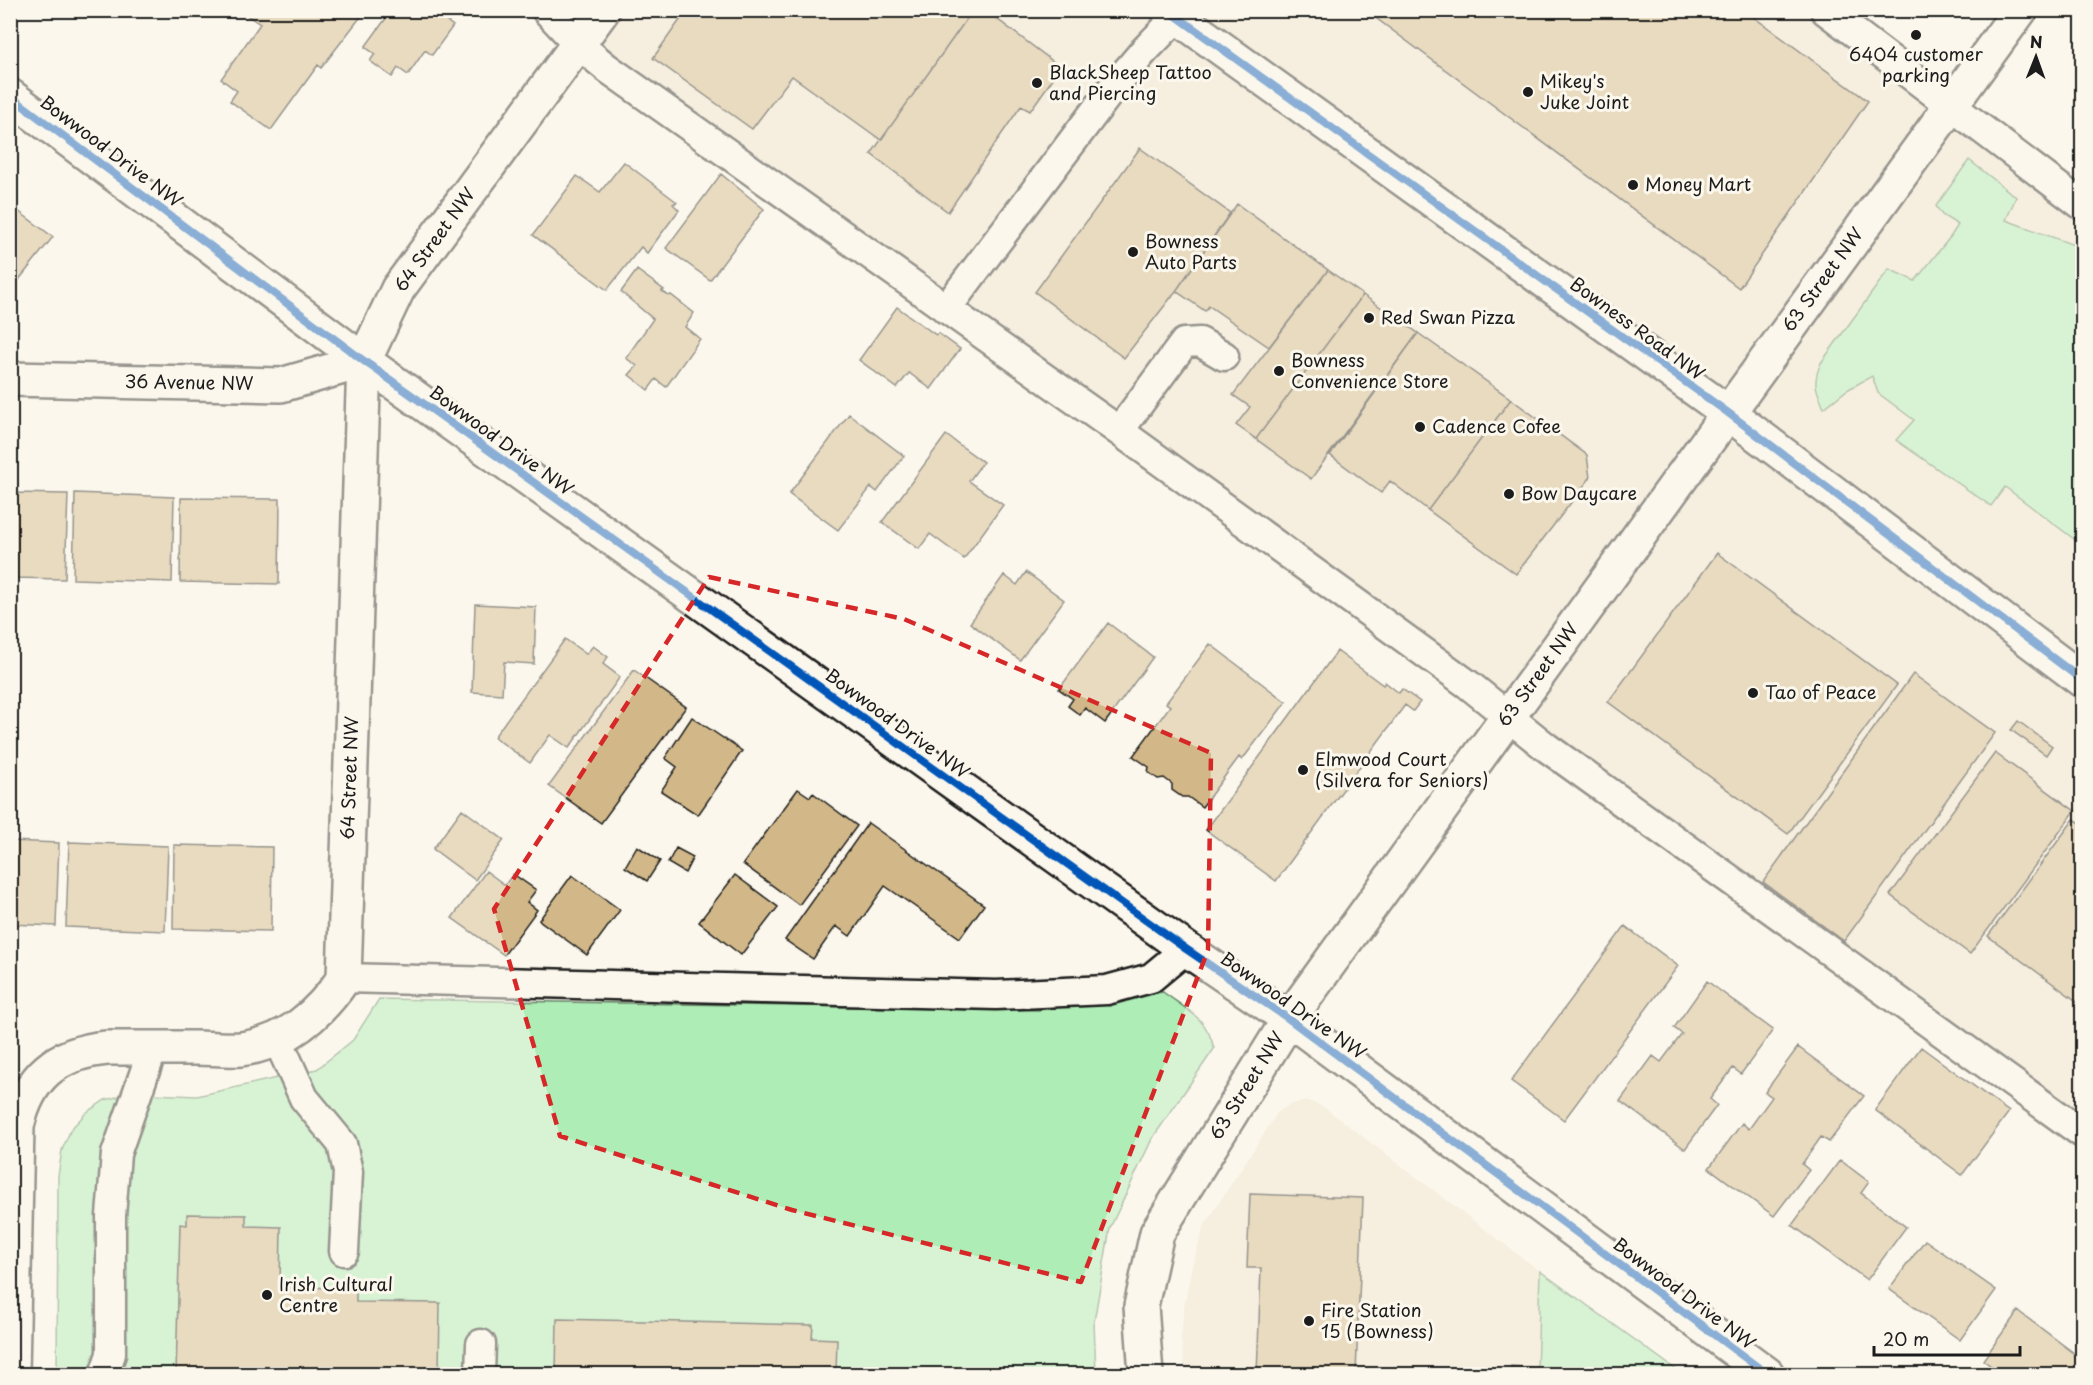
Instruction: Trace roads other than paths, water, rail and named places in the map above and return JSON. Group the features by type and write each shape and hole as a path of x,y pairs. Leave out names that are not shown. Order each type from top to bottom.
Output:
{"street":[{"name":"64 Street NW","path":"344,978 364,361 398,289 603,10"},
{"name":"63 Street NW","path":"1146,1374 1141,1306 1157,1233 1289,1019 2020,10"},
{"name":"Bowness Road NW","path":"1172,14 1727,412 2082,680"},
{"name":"Bowwood Drive NW","path":"10,96 364,361 1186,949 1289,1019 1767,1374"},
{"name":"36 Avenue NW","path":"10,379 281,385 364,361"},
{"path":"12,1374 17,1126 22,1105 32,1086 45,1070 64,1058 85,1050 240,1049 265,1043 287,1034 308,1020 328,1001 344,978"}],"lane":[{"path":"546,10 579,45 617,75 1119,431 1469,685 1546,747 2082,1133"},
{"path":"1825,10 2082,205"},
{"path":"946,309 1115,85 1172,14"},
{"path":"1119,431 1184,343 1200,342 1224,356"},
{"path":"344,978 996,995 1107,990 1151,978 1186,949"},
{"path":"277,1038 304,1098 342,1144 348,1173 344,1251"},
{"path":"104,1374 111,1354 111,1216 116,1154 153,1048"},
{"path":"480,1374 481,1344"}],"place":[{"name":"6404 customer parking","path":"1916,35"},
{"name":"BlackSheep Tattoo and Piercing","path":"1037,83"},
{"name":"Mikey's Juke Joint","path":"1528,92"},
{"name":"Money Mart","path":"1633,185"},
{"name":"Bowness Auto Parts","path":"1133,252"},
{"name":"Red Swan Pizza","path":"1369,318"},
{"name":"Bowness Convenience Store","path":"1279,371"},
{"name":"Cadence Cofee","path":"1420,427"},
{"name":"Bow Daycare","path":"1509,494"},
{"name":"Tao of Peace","path":"1753,693"},
{"name":"Elmwood Court (Silvera for Seniors)","path":"1303,770"},
{"name":"Irish Cultural Centre","path":"267,1295"},
{"name":"Fire Station 15 (Bowness)","path":"1309,1321"}]}
